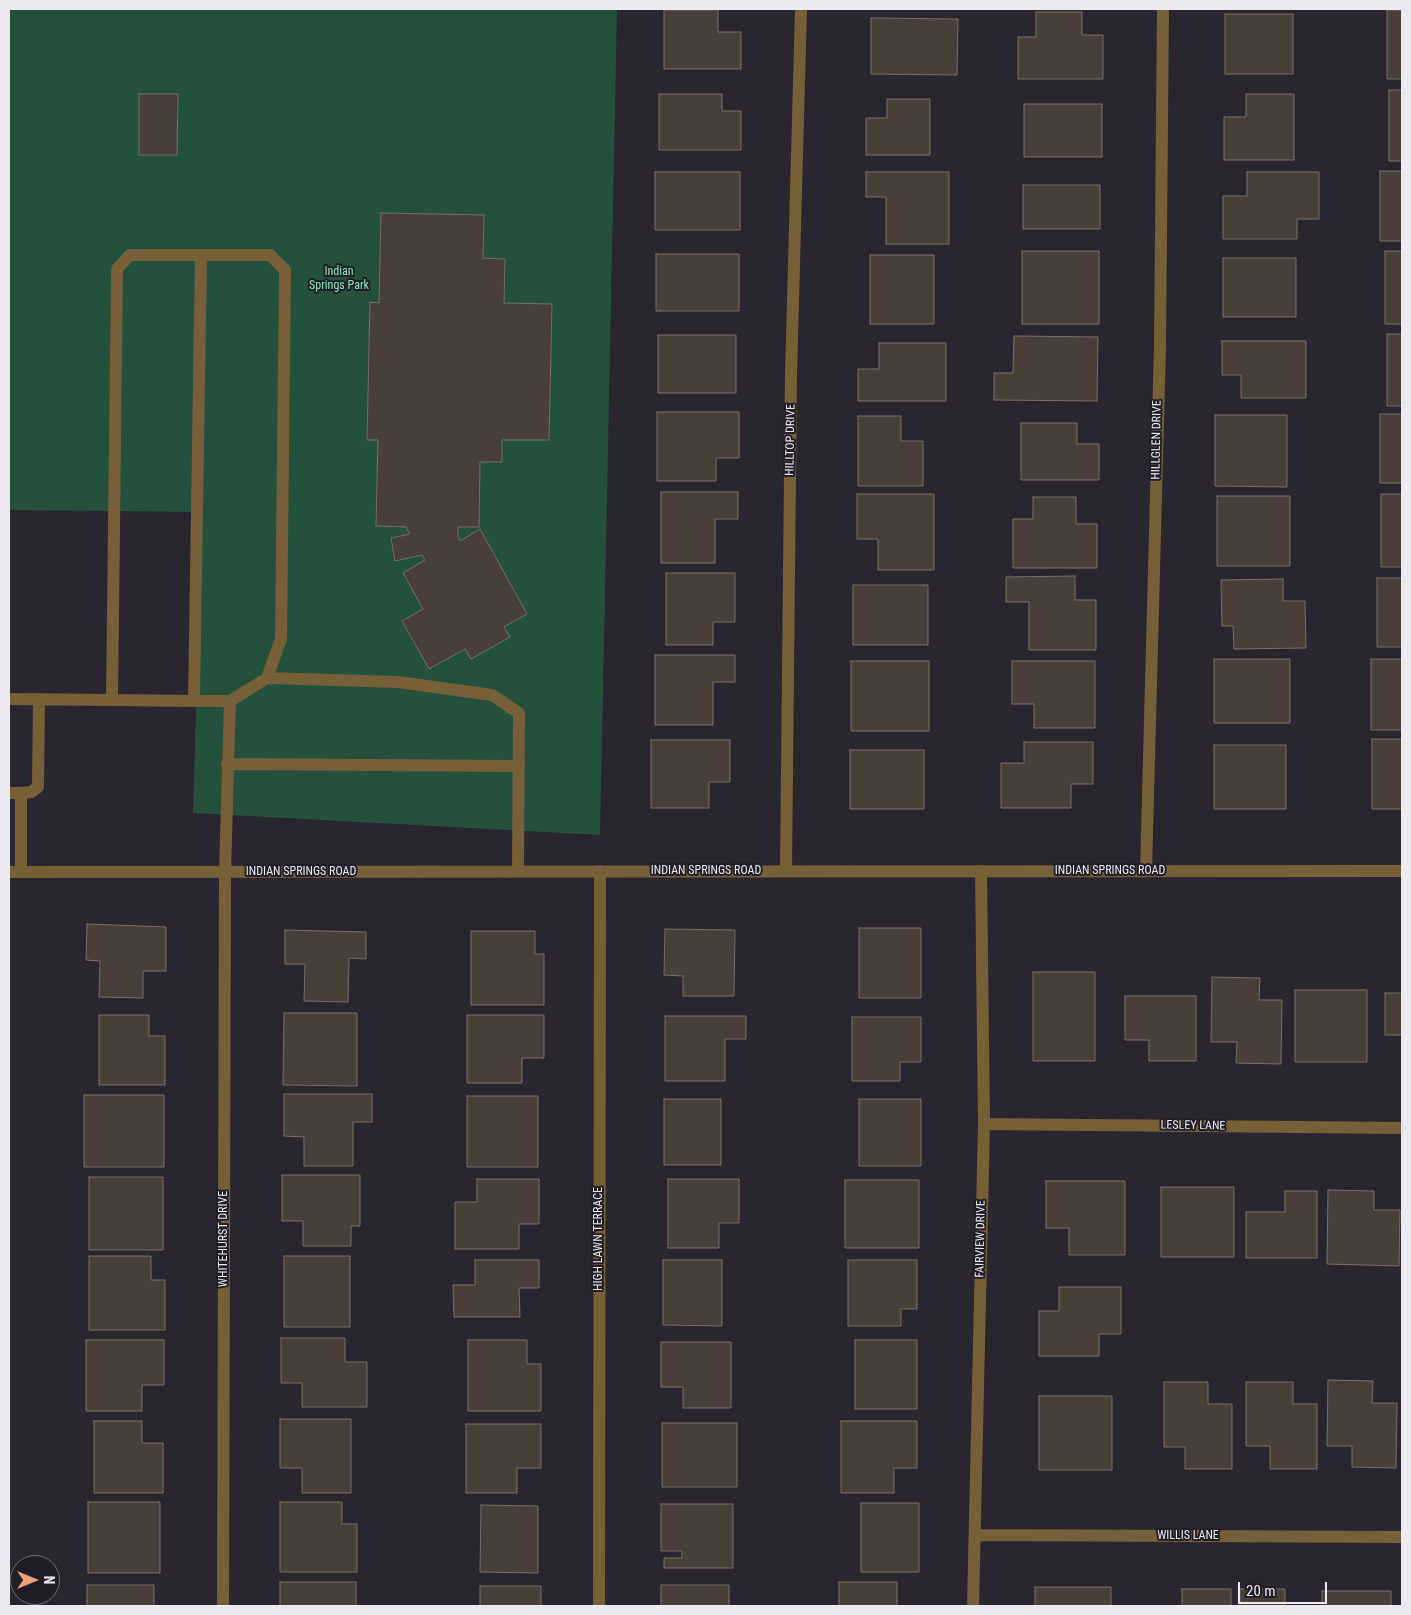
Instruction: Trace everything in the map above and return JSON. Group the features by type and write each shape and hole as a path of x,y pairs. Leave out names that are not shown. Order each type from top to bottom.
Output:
{"street":[{"name":"HILLTOP DRIVE","path":"786,871 791,374 801,9"},
{"name":"HILLGLEN DRIVE","path":"1146,871 1160,345 1163,9"},
{"path":"112,700 117,269 130,255 270,255 285,270 281,640 267,678"},
{"path":"194,700 201,255"},
{"path":"9,699 230,701 267,678 398,682 492,695 519,713 518,871"},
{"path":"15,872 15,793 31,792 38,786 40,699"},
{"name":"WHITEHURST DRIVE","path":"223,1606 225,872 230,701"},
{"path":"227,764 518,766"},
{"name":"HIGH LAWN TERRACE","path":"599,1606 600,871"},
{"name":"FAIRVIEW DRIVE","path":"973,1606 984,1124 982,871"},
{"name":"INDIAN SPRINGS ROAD","path":"15,872 1402,871"},
{"name":"LESLEY LANE","path":"984,1124 1402,1128"},
{"name":"WILLIS LANE","path":"974,1535 1402,1537"}],"green space":[{"name":"Indian Springs Park","path":"9,9 617,9 600,835 193,813 202,512 9,510"}],"building":[{"path":"664,10 718,10 718,32 741,32 741,69 664,69"},
{"path":"1387,10 1402,10 1402,79 1387,79"},
{"path":"1036,12 1082,12 1082,35 1103,35 1103,79 1018,79 1018,37 1036,37"},
{"path":"1225,14 1293,14 1293,74 1225,74"},
{"path":"871,18 958,19 957,75 871,74"},
{"path":"1389,90 1402,90 1402,161 1389,161"},
{"path":"139,94 178,94 177,155 139,155"},
{"path":"659,94 722,94 722,111 741,111 741,150 659,150"},
{"path":"1246,94 1294,94 1294,160 1224,160 1224,117 1246,117"},
{"path":"887,99 930,99 930,155 866,155 866,118 887,118"},
{"path":"1024,104 1102,104 1102,157 1024,157"},
{"path":"1380,171 1402,171 1402,241 1380,241"},
{"path":"655,172 740,172 740,230 655,230"},
{"path":"866,172 949,172 949,244 886,244 886,197 866,197"},
{"path":"1247,172 1319,172 1319,219 1297,219 1297,239 1223,239 1223,196 1247,196"},
{"path":"1023,185 1100,185 1100,229 1023,229"},
{"path":"381,213 484,215 483,258 505,259 504,303 552,304 549,440 502,440 502,462 480,462 479,527 458,527 460,541 480,529 527,614 504,627 510,637 471,659 465,649 429,669 402,621 423,609 403,573 425,560 422,555 395,561 391,538 410,534 406,527 376,526 378,440 367,440 370,302 379,303"},
{"path":"1022,251 1099,251 1099,324 1022,324"},
{"path":"1385,251 1402,251 1402,324 1385,324"},
{"path":"656,254 739,254 739,311 656,311"},
{"path":"870,255 934,255 934,324 870,324"},
{"path":"1223,258 1296,258 1296,317 1223,317"},
{"path":"1387,334 1402,334 1402,406 1387,406"},
{"path":"658,335 736,335 736,393 658,393"},
{"path":"1014,336 1098,337 1097,401 994,400 994,373 1013,373"},
{"path":"1222,341 1306,341 1306,398 1241,398 1241,375 1222,375"},
{"path":"879,343 946,343 946,401 858,401 858,369 879,369"},
{"path":"657,412 739,412 739,458 716,458 716,481 657,481"},
{"path":"1380,414 1402,414 1402,483 1380,483"},
{"path":"1215,415 1287,415 1287,487 1215,486"},
{"path":"858,416 901,416 901,441 923,441 923,486 858,486"},
{"path":"1021,423 1077,423 1077,444 1099,444 1099,480 1021,480"},
{"path":"661,492 738,492 738,519 715,519 715,563 661,563"},
{"path":"857,494 934,494 934,570 878,570 878,539 857,539"},
{"path":"1381,494 1402,494 1402,567 1381,567"},
{"path":"1217,496 1290,496 1290,566 1217,566"},
{"path":"1033,497 1076,497 1076,524 1097,524 1097,568 1013,568 1013,519 1033,519"},
{"path":"666,573 735,573 735,622 713,622 713,645 666,645"},
{"path":"1075,576 1075,600 1096,600 1096,650 1029,650 1029,602 1006,602 1006,577"},
{"path":"1377,578 1402,578 1402,647 1377,647"},
{"path":"1283,579 1283,601 1305,601 1306,648 1234,649 1233,626 1222,626 1221,580"},
{"path":"853,585 928,585 928,645 853,645"},
{"path":"655,655 735,655 735,682 713,682 713,725 655,725"},
{"path":"1214,659 1290,659 1290,723 1214,723"},
{"path":"1371,659 1402,659 1402,730 1371,730"},
{"path":"851,661 929,661 929,731 851,731"},
{"path":"1012,661 1095,661 1095,728 1034,728 1034,704 1012,704"},
{"path":"1372,739 1402,739 1402,809 1372,809"},
{"path":"651,740 730,740 730,782 709,782 709,808 651,808"},
{"path":"1024,742 1093,742 1093,784 1071,784 1071,808 1001,808 1001,763 1024,763"},
{"path":"1214,745 1286,745 1286,809 1214,809"},
{"path":"850,750 924,750 924,809 850,809"},
{"path":"87,924 166,927 166,971 143,971 143,998 99,997 100,961 86,960"},
{"path":"859,928 921,928 921,998 859,998"},
{"path":"665,929 735,930 734,996 683,996 683,976 664,975"},
{"path":"285,930 366,932 366,959 349,958 348,1002 304,1001 305,964 285,964"},
{"path":"471,931 535,931 535,954 544,954 544,1005 471,1005"},
{"path":"1033,972 1095,972 1095,1061 1033,1061"},
{"path":"1212,977 1260,978 1259,1000 1282,1000 1281,1064 1236,1063 1237,1042 1211,1042"},
{"path":"1295,990 1367,990 1367,1062 1295,1062"},
{"path":"1385,993 1402,993 1402,1035 1385,1035"},
{"path":"1125,996 1196,996 1196,1061 1149,1061 1149,1040 1125,1040"},
{"path":"284,1013 357,1013 357,1086 283,1085"},
{"path":"99,1015 149,1015 149,1036 165,1036 165,1085 99,1085"},
{"path":"467,1015 544,1015 544,1058 522,1058 522,1083 467,1083"},
{"path":"665,1016 746,1016 746,1039 725,1039 725,1081 665,1081"},
{"path":"852,1017 921,1017 921,1062 900,1062 900,1081 852,1081"},
{"path":"284,1094 372,1094 372,1122 353,1122 353,1166 304,1166 304,1137 284,1136"},
{"path":"84,1095 164,1095 164,1167 84,1167"},
{"path":"467,1096 538,1096 538,1167 467,1167"},
{"path":"664,1099 721,1099 721,1165 664,1165"},
{"path":"859,1099 921,1099 921,1166 859,1166"},
{"path":"282,1175 360,1175 360,1226 351,1226 351,1246 303,1246 303,1221 282,1221"},
{"path":"89,1177 163,1177 163,1250 89,1250"},
{"path":"477,1179 539,1179 539,1224 519,1224 519,1249 455,1249 455,1202 477,1202"},
{"path":"668,1179 739,1179 739,1223 719,1223 719,1248 668,1248"},
{"path":"845,1180 919,1180 919,1248 845,1248"},
{"path":"1046,1181 1125,1181 1125,1255 1069,1255 1069,1228 1046,1228"},
{"path":"1161,1187 1234,1187 1234,1257 1161,1257"},
{"path":"1328,1190 1374,1191 1374,1210 1400,1210 1399,1266 1327,1264"},
{"path":"1285,1191 1317,1191 1317,1258 1246,1258 1246,1212 1285,1212"},
{"path":"89,1256 151,1256 151,1280 165,1280 165,1330 89,1330"},
{"path":"284,1256 350,1256 350,1327 284,1327"},
{"path":"475,1260 539,1260 539,1288 519,1288 520,1317 454,1317 453,1285 475,1285"},
{"path":"663,1260 722,1260 722,1326 663,1325"},
{"path":"848,1260 917,1260 917,1309 901,1309 901,1326 848,1326"},
{"path":"1059,1287 1121,1287 1121,1334 1099,1334 1099,1356 1039,1356 1039,1311 1059,1311"},
{"path":"281,1338 345,1338 345,1362 367,1362 367,1407 302,1407 302,1383 281,1383"},
{"path":"86,1340 164,1340 164,1385 142,1385 142,1411 86,1411"},
{"path":"468,1340 527,1340 527,1364 541,1364 541,1411 468,1411"},
{"path":"855,1340 917,1340 917,1409 855,1409"},
{"path":"661,1342 731,1342 731,1408 683,1408 683,1387 661,1387"},
{"path":"1328,1380 1373,1381 1372,1403 1397,1403 1396,1468 1352,1467 1352,1446 1327,1446"},
{"path":"1164,1382 1208,1382 1208,1404 1232,1404 1232,1469 1185,1469 1185,1447 1164,1447"},
{"path":"1246,1382 1293,1382 1293,1404 1317,1404 1317,1469 1270,1469 1270,1446 1246,1446"},
{"path":"1039,1396 1112,1396 1112,1470 1039,1470"},
{"path":"280,1419 351,1419 351,1493 302,1493 302,1468 280,1468"},
{"path":"94,1421 142,1421 142,1443 163,1443 163,1493 94,1493"},
{"path":"841,1421 917,1421 917,1468 894,1468 894,1493 841,1493"},
{"path":"662,1423 737,1423 737,1487 662,1487"},
{"path":"466,1424 541,1424 541,1468 517,1468 517,1493 466,1493"},
{"path":"88,1502 160,1502 160,1573 88,1573"},
{"path":"280,1502 342,1502 342,1524 357,1524 357,1572 280,1572"},
{"path":"861,1503 919,1503 919,1572 861,1572"},
{"path":"661,1504 733,1504 733,1568 664,1568 664,1558 682,1558 682,1551 661,1551"},
{"path":"481,1505 538,1506 538,1573 480,1572"},
{"path":"280,1582 356,1582 356,1606 280,1606"},
{"path":"839,1582 897,1582 897,1606 839,1606"},
{"path":"87,1585 154,1585 154,1606 87,1606"},
{"path":"661,1585 729,1585 729,1606 661,1606"},
{"path":"480,1586 541,1586 541,1606 480,1606"},
{"path":"1035,1587 1111,1587 1111,1606 1035,1606"},
{"path":"1182,1589 1231,1589 1231,1606 1182,1606"},
{"path":"1240,1589 1285,1589 1285,1606 1240,1606"},
{"path":"1322,1591 1391,1591 1391,1606 1322,1606"}]}
